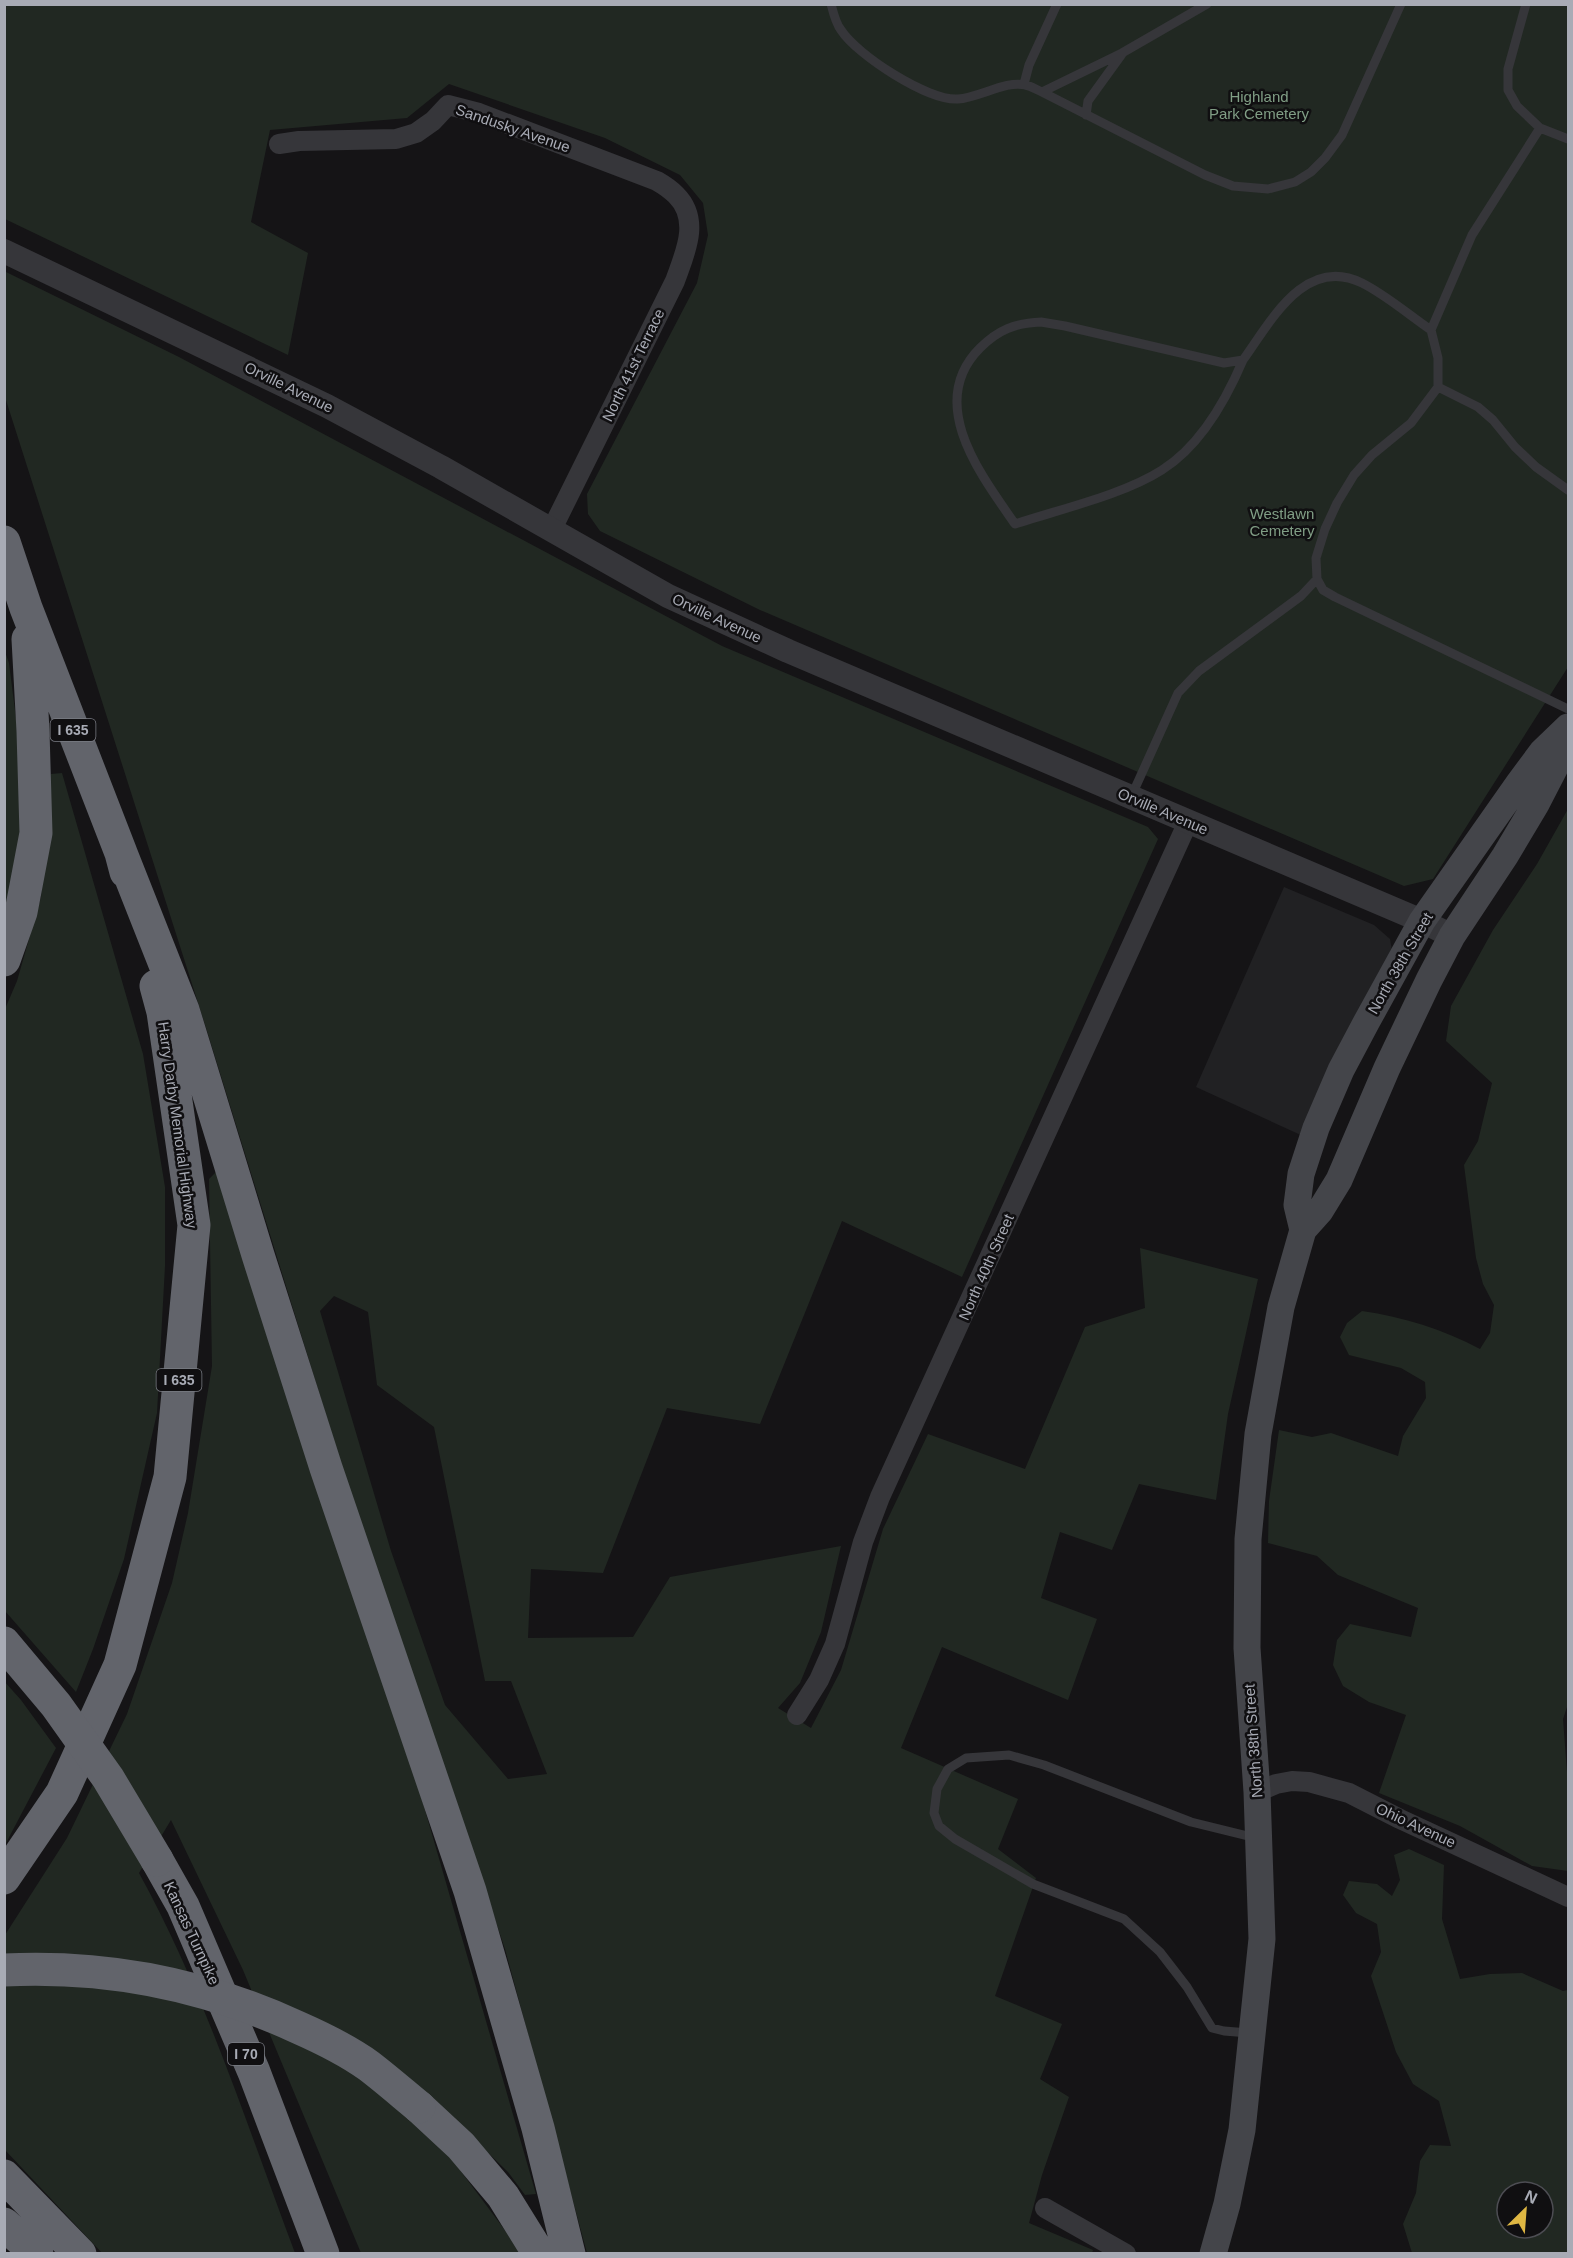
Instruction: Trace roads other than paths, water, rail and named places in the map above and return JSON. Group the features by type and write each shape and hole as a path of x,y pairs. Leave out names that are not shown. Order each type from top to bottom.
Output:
{"highway":[{"name":"Harry Darby Memorial Highway","path":"4,542 26,608 121,853 163,1012 194,1225 170,1477 120,1665 62,1793 4,1878"},
{"path":"4,960 21,912 36,832 26,608"},
{"path":"121,853 183,1010 326,1468 470,1892 538,2128 569,2253"},
{"name":"Kansas Turnpike","path":"4,1643 56,1705 108,1778 183,1906 254,2072 323,2253"},
{"path":"4,1970 30,1969 159,1980 216,1994 271,2014 322,2038 368,2066 419,2107 461,2146 502,2196 539,2253"},
{"path":"4,2176 80,2253"},
{"path":"4,2224 37,2253"}],"main road":[{"name":"North 38th Street","path":"1303,1230 1297,1205 1301,1174 1316,1128 1341,1070 1422,921 1542,752 1569,727"},
{"name":"North 38th Street","path":"1213,2253 1227,2204 1242,2130 1262,1938 1257,1792 1247,1648 1248,1539 1258,1434 1281,1307 1303,1230 1320,1211 1339,1180 1386,1068 1429,980 1452,936 1511,848 1569,742"}],"street":[{"name":"Sandusky Avenue","path":"279,144 299,141 396,139 416,134 448,105 479,113 657,181 677,196"},
{"name":"North 41st Terrace","path":"551,531 675,281 687,248 690,225 687,212 677,196"},
{"name":"Orville Avenue","path":"4,251 327,406 441,467 668,596 766,641 1422,921 1452,936"},
{"name":"North 40th Street","path":"797,1715 819,1680 835,1644 863,1542 880,1497 1188,822"},
{"name":"Ohio Avenue","path":"1257,1792 1276,1784 1292,1781 1309,1782 1349,1793 1569,1897"},
{"path":"1045,2208 1126,2253"}],"lane":[{"path":"831,4 841,31 861,50 892,74 931,94 956,100 1011,85 1024,84 1205,175 1233,186 1268,189 1295,182 1311,172 1342,135 1401,4"},
{"path":"1024,84 1029,65 1057,4"},
{"path":"1042,92 1122,52 1208,4"},
{"path":"1526,4 1508,69 1508,90 1517,106 1540,128 1569,139"},
{"path":"1086,115 1088,101 1122,52"},
{"path":"1540,128 1472,235 1431,330 1438,358 1438,387 1411,423 1372,455 1354,475 1325,529 1316,558 1317,579 1323,590 1335,597 1569,709"},
{"path":"1243,360 1224,363 1065,326 1022,322 1005,328 990,339 974,354 964,371 959,388 957,409 960,429 968,449 1015,524 1136,485 1163,469 1186,450 1207,424 1225,396 1243,360 1289,298 1309,283 1327,276 1345,277 1363,283 1431,330"},
{"path":"1438,387 1478,407 1536,467 1569,490"},
{"path":"1131,797 1178,693 1199,671 1300,596 1317,579"},
{"path":"1252,2033 1212,2028 1188,1987 1160,1952 1124,1919 1033,1884 955,1839 939,1826 934,1813 938,1789 948,1769 966,1758 1009,1755 1044,1765 1191,1822 1258,1839"}],"park label":[{"name":"Highland Park Cemetery","path":"1259,104"},
{"name":"Westlawn Cemetery","path":"1282,522"}]}
